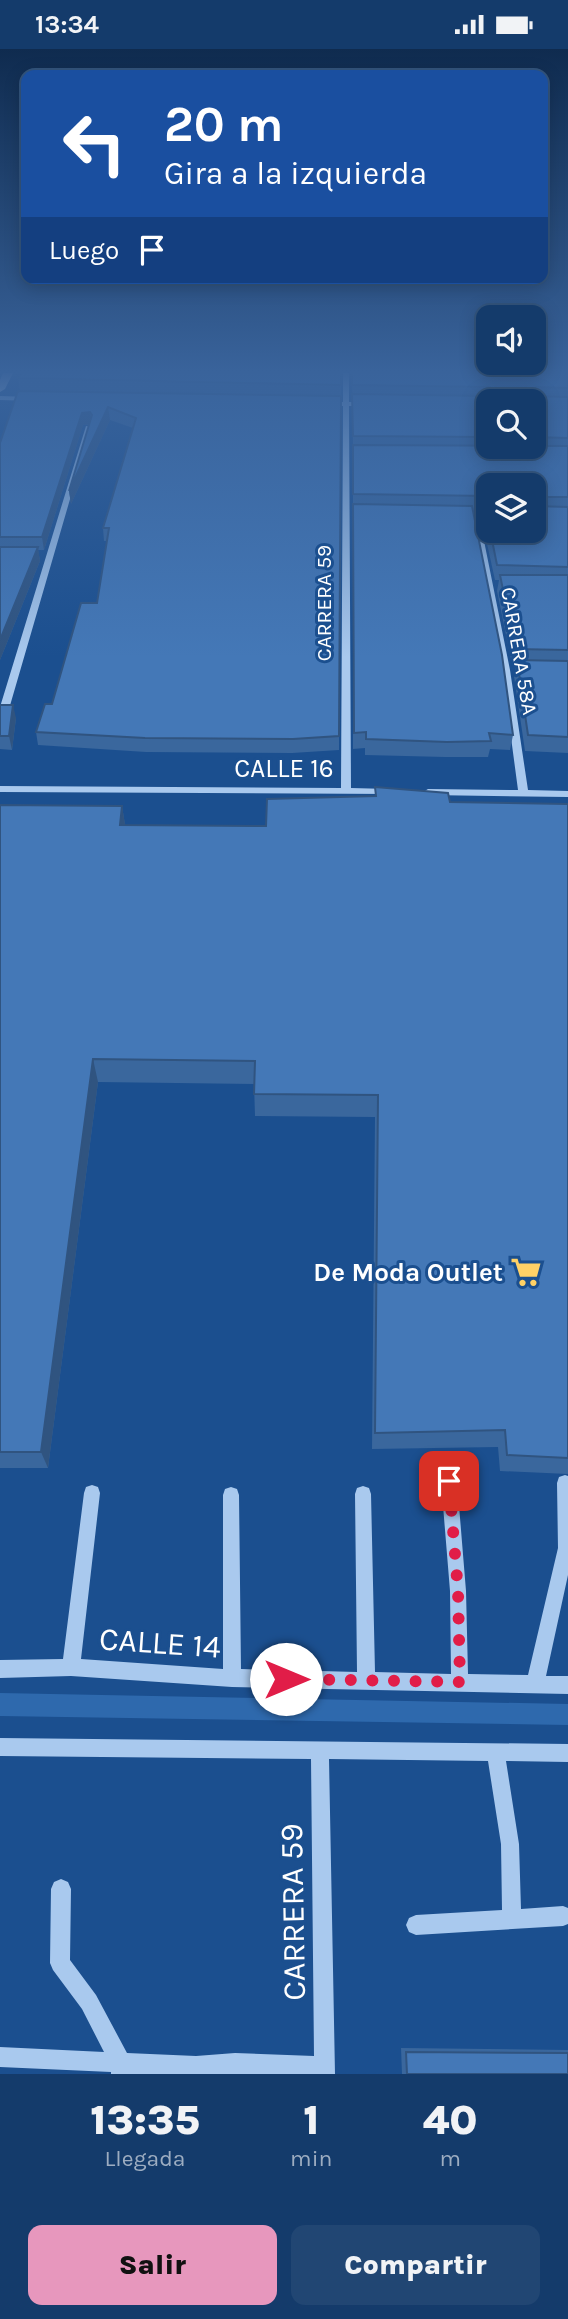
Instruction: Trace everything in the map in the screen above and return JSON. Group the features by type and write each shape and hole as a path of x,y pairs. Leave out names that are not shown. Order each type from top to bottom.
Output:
{"street":[{"path":"4,709 76,468"},
{"name":"CARRERA 59","path":"345,468 346,791"},
{"path":"347,514 359,514"},
{"path":"462,516 475,516"},
{"name":"CARRERA 58A","path":"475,516 506,670 524,794"},
{"path":"38,556 51,556"},
{"path":"490,585 503,585"},
{"path":"506,670 518,670"},
{"name":"CALLE 16","path":"0,789 401,792"},
{"path":"415,792 568,794"},
{"path":"449,1481 458,1591 460,1682"},
{"path":"535,1684 567,1548 565,1483"},
{"path":"71,1667 92,1493"},
{"path":"363,1494 366,1679"},
{"path":"231,1495 233,1678"},
{"name":"CALLE 14","path":"0,1668 71,1667 233,1678 568,1685"},
{"path":"0,1747 568,1753"},
{"name":"CARRERA 59","path":"320,1750 325,2070"},
{"path":"496,1752 510,1844 512,1919"},
{"path":"61,1889 60,1963 89,2002 121,2068"},
{"path":"415,1925 563,1916"},
{"path":"0,2057 121,2068 325,2070"}],"shaded area":[{"path":"0,1693 568,1704 568,1725 0,1716"}],"building":[{"path":"0,468 64,468 42,537 0,537"},
{"path":"76,468 80,468 69,491"},
{"path":"121,468 341,468 339,736 293,739 145,738 36,732 45,704 52,704 81,603 97,603 109,528 103,528"},
{"path":"353,468 568,468 568,497 546,497 546,473 476,473 476,496 353,494"},
{"path":"353,504 472,506 476,543 479,543 502,655 513,735 489,733 491,741 447,742 366,739 366,732 354,733"},
{"path":"546,506 568,507 568,567 497,565 493,543 546,543"},
{"path":"0,547 38,547 0,640"},
{"path":"500,575 568,575 568,650 515,649"},
{"path":"517,660 568,661 568,737 528,735"},
{"path":"0,705 13,705 9,736 0,736"},
{"path":"375,787 448,793 450,802 568,804 568,1458 507,1455 505,1430 375,1433 378,1095 254,1094 255,1061 93,1059 41,1452 0,1452 0,805 122,806 120,825 266,826 267,799 376,796"},
{"path":"406,2052 568,2053 568,2074 407,2074"}],"place":[{"name":"De Moda Outlet","path":"526,1272"}],"route":[{"path":"286,1679 460,1682 458,1591 449,1481"}]}
